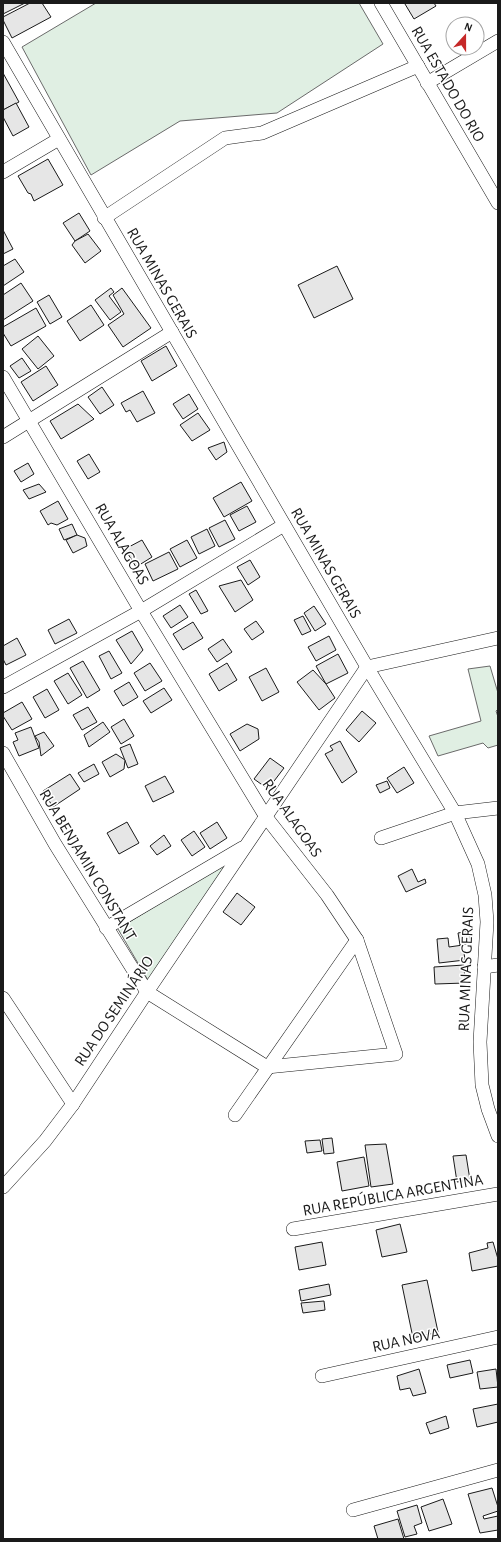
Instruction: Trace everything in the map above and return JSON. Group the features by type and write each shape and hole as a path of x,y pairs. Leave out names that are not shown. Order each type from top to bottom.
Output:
{"street":[{"name":"RUA ESTADO DO RIO","path":"381,3 498,203"},
{"name":"RUA MINAS GERAIS","path":"3,42 104,218 367,667 455,813 478,864 485,896 487,922 480,1042 482,1085 488,1109 498,1136"},
{"path":"427,83 498,42"},
{"path":"104,218 225,138 262,133 418,66"},
{"path":"3,172 59,139"},
{"path":"3,437 172,332"},
{"name":"RUA ALAGOAS","path":"3,377 141,611 266,817 327,896 357,940 396,1054 267,1067"},
{"path":"3,687 141,611 284,525"},
{"path":"367,667 498,638"},
{"name":"RUA DO SEMINÁRIO","path":"3,1187 44,1141 73,1104 245,846 367,667"},
{"name":"RUA BENJAMIN CONSTANT","path":"3,753 55,844 147,992"},
{"path":"381,838 455,813 498,808"},
{"name":"RUA DO SEMINÁRIO","path":"106,928 245,846"},
{"path":"235,1115 267,1067 357,940"},
{"path":"484,967 498,964"},
{"path":"147,992 267,1067"},
{"path":"3,998 73,1104"},
{"name":"RUA REPÚBLICA ARGENTINA","path":"293,1229 498,1194"},
{"name":"RUA NOVA","path":"322,1376 498,1338"},
{"path":"353,1510 498,1470"}],"green space":[{"path":"96,3 359,3 383,44 277,113 180,121 91,175 22,47"},
{"path":"490,666 498,693 498,709 496,711 498,717 498,745 488,748 483,743 438,756 429,736 481,721 468,669"},
{"path":"231,861 149,982 118,929 215,869"}],"building":[{"path":"3,3 25,3 3,14"},
{"path":"30,3 42,3 51,17 12,38 3,17"},
{"path":"434,3 436,6 414,19 405,4"},
{"path":"3,73 19,102 3,110"},
{"path":"16,103 29,127 13,136 3,117 3,110"},
{"path":"48,159 63,185 34,201 31,194 28,193 18,176"},
{"path":"79,213 90,231 75,241 63,223"},
{"path":"3,230 13,249 3,254"},
{"path":"88,234 101,251 85,263 72,245 75,241"},
{"path":"15,259 24,272 3,286 3,266"},
{"path":"337,266 353,299 314,318 298,285"},
{"path":"21,283 33,301 3,320 3,295"},
{"path":"111,288 114,292 109,296 121,312 110,320 95,300"},
{"path":"122,288 151,328 123,347 108,325 124,314 113,295"},
{"path":"49,295 62,317 50,324 37,302"},
{"path":"91,305 104,325 80,341 67,321"},
{"path":"36,308 46,326 11,346 3,333 3,327"},
{"path":"38,336 54,356 38,369 22,349"},
{"path":"166,346 177,366 152,381 141,361"},
{"path":"22,358 31,371 19,378 10,366"},
{"path":"46,366 58,385 33,401 21,382"},
{"path":"102,387 114,405 100,414 88,397"},
{"path":"143,391 155,413 137,422 130,410 126,412 121,403"},
{"path":"189,394 198,409 183,419 173,404"},
{"path":"78,404 94,419 61,439 50,421"},
{"path":"198,413 210,430 192,441 180,425"},
{"path":"224,442 227,452 216,460 208,448"},
{"path":"89,454 100,472 88,479 77,461"},
{"path":"28,463 34,474 21,482 14,471"},
{"path":"241,482 252,501 224,517 213,498"},
{"path":"39,484 46,492 29,499 23,490"},
{"path":"58,501 68,519 57,525 51,523 48,525 40,511"},
{"path":"247,506 256,522 239,531 230,515"},
{"path":"225,520 235,539 219,547 209,528"},
{"path":"72,524 77,535 64,540 59,529"},
{"path":"207,529 215,546 199,554 191,537"},
{"path":"77,535 85,538 87,546 73,553 66,540"},
{"path":"142,540 152,557 136,567 125,549"},
{"path":"187,540 197,558 180,567 170,549"},
{"path":"169,552 178,569 153,581 145,564"},
{"path":"250,560 260,577 248,585 237,567"},
{"path":"241,580 253,600 235,612 219,586"},
{"path":"196,590 208,611 201,614 189,594"},
{"path":"180,605 188,617 171,628 163,616"},
{"path":"314,606 326,624 315,631 304,613"},
{"path":"303,616 311,631 302,635 294,620"},
{"path":"69,619 77,633 55,644 48,630"},
{"path":"256,621 264,632 252,640 244,629"},
{"path":"193,622 203,638 183,650 173,634"},
{"path":"132,631 143,650 131,664 116,640"},
{"path":"329,636 336,650 316,661 308,647"},
{"path":"17,638 26,655 6,665 3,659 3,646"},
{"path":"223,639 232,652 217,662 208,649"},
{"path":"109,651 122,673 111,679 99,656"},
{"path":"338,654 348,673 326,684 316,666"},
{"path":"83,661 100,690 87,698 70,668"},
{"path":"150,663 162,681 145,691 134,673"},
{"path":"227,663 237,680 219,691 209,674"},
{"path":"266,668 279,692 262,701 249,677"},
{"path":"313,670 326,684 335,698 319,710 297,682"},
{"path":"68,673 82,695 68,704 54,681"},
{"path":"129,682 138,697 123,706 114,691"},
{"path":"164,688 172,700 151,713 143,701"},
{"path":"47,689 59,710 45,718 33,697"},
{"path":"22,702 32,719 12,730 3,716 3,713"},
{"path":"88,707 97,722 82,730 73,715"},
{"path":"362,711 376,723 359,742 346,730"},
{"path":"124,719 134,736 121,744 111,727"},
{"path":"103,722 110,732 89,747 84,735"},
{"path":"247,724 258,729 259,739 240,751 230,734"},
{"path":"31,727 39,748 19,756 13,742 18,740 15,733"},
{"path":"44,732 54,746 41,756 39,742 35,736"},
{"path":"340,741 357,772 342,783 325,754 333,750 330,746"},
{"path":"130,744 138,764 128,768 120,748"},
{"path":"116,754 125,760 124,769 110,777 102,762"},
{"path":"270,758 284,768 268,789 254,779"},
{"path":"94,764 99,774 84,782 78,773"},
{"path":"404,767 414,783 397,793 387,778"},
{"path":"70,774 80,789 53,807 43,791"},
{"path":"165,776 174,792 153,802 145,786"},
{"path":"387,781 390,788 380,793 376,785"},
{"path":"127,822 139,843 119,854 107,833"},
{"path":"217,822 227,838 210,849 200,833"},
{"path":"194,831 205,847 192,856 181,840"},
{"path":"164,835 171,846 157,855 150,846"},
{"path":"412,869 418,882 425,879 426,883 406,892 398,876"},
{"path":"237,893 255,907 241,925 223,912"},
{"path":"469,931 471,943 460,945 458,933"},
{"path":"448,938 449,947 463,945 465,960 439,963 437,939"},
{"path":"464,965 465,983 435,984 434,967"},
{"path":"332,1138 334,1153 324,1154 322,1139"},
{"path":"320,1140 322,1151 307,1153 305,1141"},
{"path":"386,1144 393,1184 371,1187 365,1145"},
{"path":"466,1155 470,1180 457,1182 453,1156"},
{"path":"364,1157 369,1186 342,1191 337,1162"},
{"path":"400,1224 407,1252 382,1257 376,1230"},
{"path":"322,1242 326,1265 299,1270 295,1247"},
{"path":"493,1242 498,1259 498,1266 472,1271 469,1253 488,1248 487,1243"},
{"path":"427,1280 438,1332 413,1338 402,1285"},
{"path":"329,1284 331,1295 301,1301 299,1290"},
{"path":"324,1301 325,1310 303,1313 301,1303"},
{"path":"470,1360 473,1373 450,1378 447,1365"},
{"path":"419,1369 426,1393 413,1396 410,1388 400,1390 397,1376"},
{"path":"496,1369 498,1387 480,1389 477,1372"},
{"path":"498,1404 498,1422 477,1427 473,1409"},
{"path":"446,1416 449,1428 430,1434 426,1423"},
{"path":"492,1488 498,1511 483,1516 484,1519 498,1516 498,1530 480,1533 468,1494"},
{"path":"443,1499 452,1524 429,1531 421,1507"},
{"path":"417,1505 422,1523 414,1526 417,1534 405,1537 397,1511"},
{"path":"398,1519 404,1539 378,1539 374,1526"}]}
